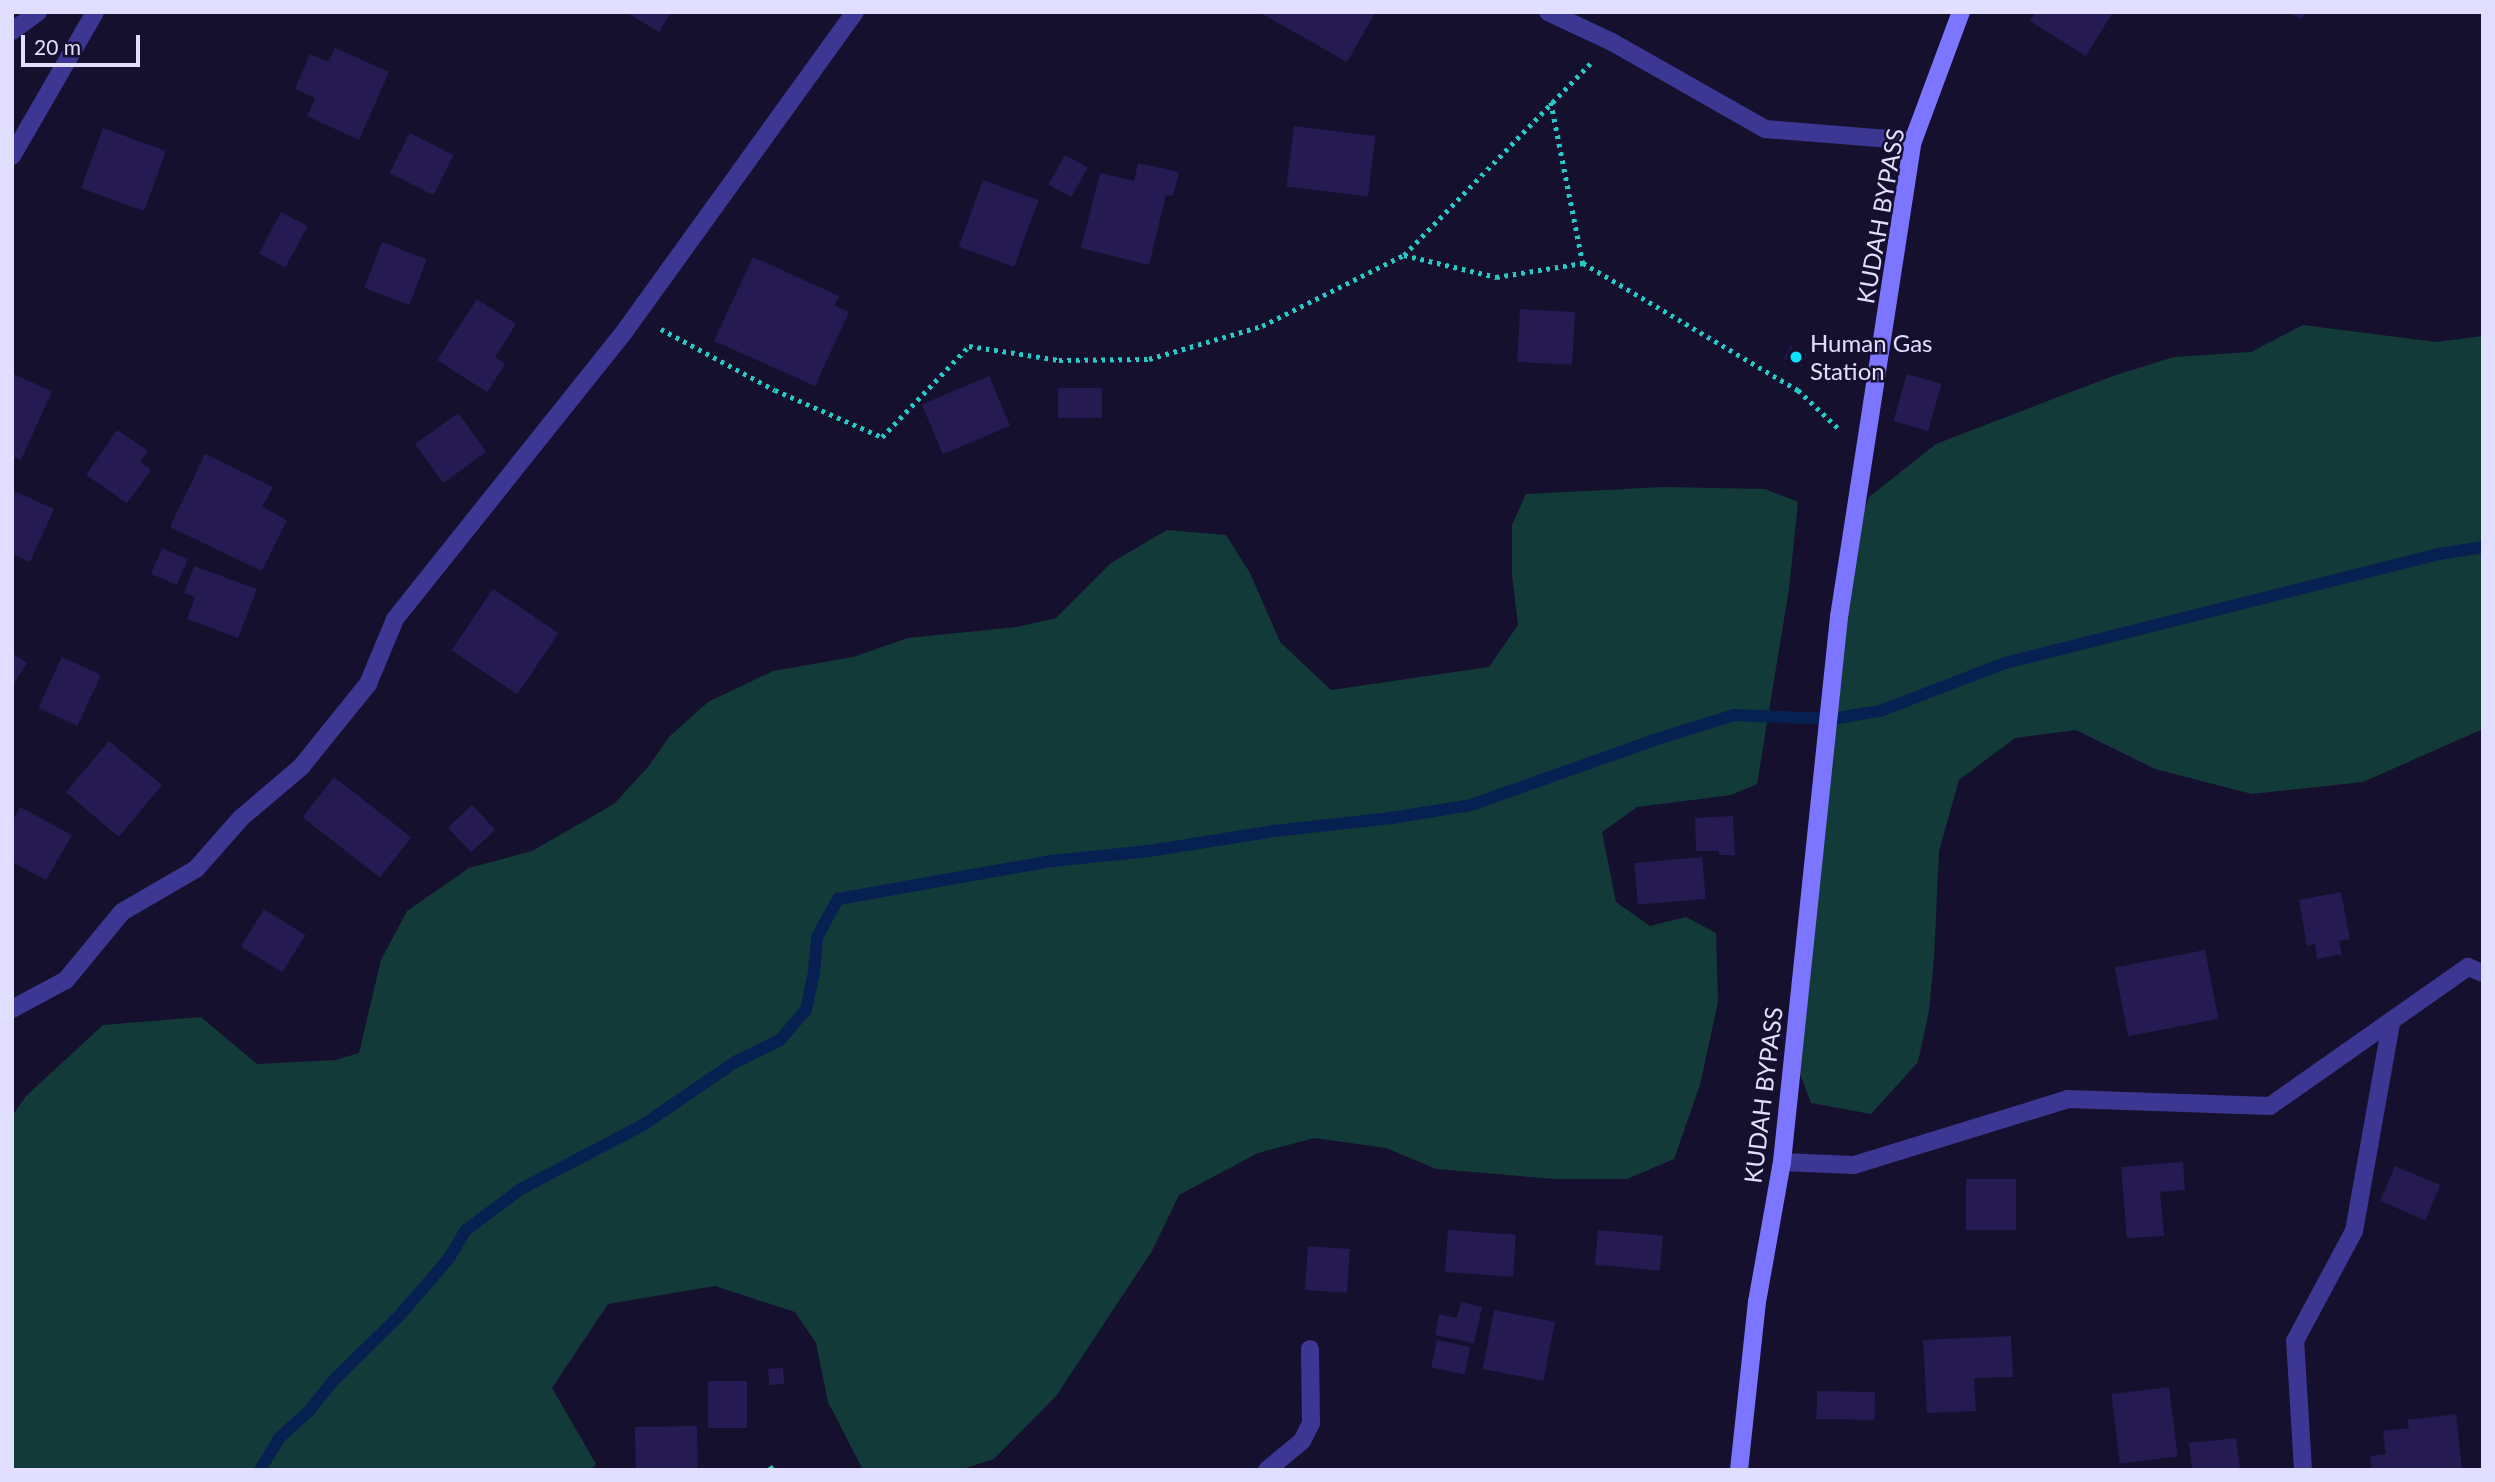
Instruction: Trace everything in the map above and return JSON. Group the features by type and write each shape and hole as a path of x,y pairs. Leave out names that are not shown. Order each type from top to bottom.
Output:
{"street":[{"path":"12,31 38,12"},
{"path":"12,156 95,12"},
{"path":"12,1009 66,980 122,912 196,869 241,818 301,767 368,684 395,619 636,314 855,12"},
{"path":"1548,12 1612,42 1765,129 1913,141"},
{"name":"KUDAH BYPASS","path":"1739,1470 1757,1302 1782,1162 1826,726 1913,141 1961,12"},
{"path":"1782,1162 1854,1165 2068,1099 2270,1106 2468,967 2483,973"},
{"path":"2303,1470 2295,1341 2354,1231 2391,1023"},
{"path":"1267,1470 1302,1441 1311,1423 1310,1349"}],"path":[{"path":"636,314 689,347 775,390 882,437 969,346 1059,360 1149,359 1262,326 1404,255 1612,42"},
{"path":"1551,102 1583,263"},
{"path":"1404,255 1496,277 1583,263 1798,390 1866,456"}],"green space":[{"path":"2303,325 2436,342 2483,336 2483,729 2363,782 2252,794 2155,769 2076,730 2015,738 1959,780 1939,851 1929,1011 1918,1062 1871,1114 1811,1103 1792,1053 1856,532 1869,497 1936,444 2113,376 2174,357 2251,352"},
{"path":"1664,487 1765,489 1798,502 1789,589 1757,784 1731,795 1637,807 1602,832 1616,902 1650,926 1686,917 1716,933 1718,1002 1700,1085 1674,1159 1627,1179 1555,1179 1436,1169 1386,1148 1314,1138 1258,1153 1179,1195 1152,1251 1056,1396 994,1459 960,1470 863,1470 828,1402 816,1343 795,1312 715,1286 608,1304 552,1388 596,1464 590,1470 12,1470 12,1116 26,1096 103,1025 201,1017 257,1064 336,1060 359,1053 381,960 407,911 469,868 532,851 614,804 648,767 669,737 708,702 773,671 853,657 908,638 1017,627 1056,618 1111,563 1167,530 1226,535 1250,573 1280,642 1331,690 1489,667 1518,625 1512,575 1512,525 1526,494"}],"building":[{"path":"626,12 671,12 659,32"},
{"path":"1259,12 1370,12 1374,15 1347,62"},
{"path":"2035,12 2113,12 2086,56 2030,21"},
{"path":"2286,12 2305,12 2301,19"},
{"path":"335,48 389,72 359,140 307,116 315,98 295,89 310,54 328,62"},
{"path":"1294,126 1375,136 1368,197 1287,187"},
{"path":"103,128 166,151 144,211 81,188"},
{"path":"410,133 454,155 433,195 390,173"},
{"path":"1065,155 1088,168 1071,197 1049,185"},
{"path":"1138,163 1179,172 1173,196 1166,195 1149,265 1081,248 1100,173 1134,181"},
{"path":"983,180 1038,200 1014,267 959,247"},
{"path":"281,212 307,226 285,268 259,253"},
{"path":"382,242 427,259 409,305 364,288"},
{"path":"753,257 839,296 834,305 849,312 815,386 714,341"},
{"path":"477,299 516,324 495,357 505,364 487,392 437,360"},
{"path":"1520,309 1575,312 1572,365 1517,362"},
{"path":"1790,346 1807,354 1801,367 1784,359"},
{"path":"13,374 52,391 21,460 12,456"},
{"path":"1907,374 1942,384 1928,431 1893,421"},
{"path":"989,376 1010,426 943,454 922,405"},
{"path":"1058,388 1102,388 1102,418 1058,418"},
{"path":"458,413 486,452 443,483 415,444"},
{"path":"117,430 148,451 140,462 151,470 127,503 86,475"},
{"path":"205,454 273,487 262,507 287,520 262,571 170,527"},
{"path":"12,490 54,509 30,562 12,554"},
{"path":"162,548 188,559 177,585 151,574"},
{"path":"194,566 257,589 238,638 187,619 195,597 184,593"},
{"path":"493,589 558,633 517,695 452,650"},
{"path":"12,653 27,663 12,686"},
{"path":"62,657 101,675 77,726 38,708"},
{"path":"109,741 162,785 119,837 66,792"},
{"path":"334,777 411,837 380,878 303,817"},
{"path":"472,805 495,830 471,852 448,828"},
{"path":"20,807 72,835 46,880 12,862 12,821"},
{"path":"1733,816 1735,855 1719,855 1719,851 1696,851 1695,818"},
{"path":"1702,857 1706,899 1638,905 1634,863"},
{"path":"2341,892 2350,939 2339,941 2342,954 2317,959 2315,944 2307,946 2299,900"},
{"path":"264,909 306,935 282,972 241,946"},
{"path":"2205,950 2218,1019 2128,1036 2115,968"},
{"path":"2183,1162 2185,1190 2160,1192 2164,1236 2127,1238 2121,1167"},
{"path":"2395,1166 2440,1185 2425,1220 2380,1201"},
{"path":"1966,1179 2016,1179 2016,1230 1966,1230"},
{"path":"1448,1230 1516,1235 1513,1277 1445,1272"},
{"path":"1598,1230 1663,1236 1660,1271 1595,1265"},
{"path":"1308,1246 1350,1249 1347,1293 1305,1290"},
{"path":"1461,1302 1482,1307 1474,1343 1435,1335 1439,1314 1457,1318"},
{"path":"1494,1310 1555,1322 1543,1381 1483,1369"},
{"path":"2011,1336 2013,1377 1974,1378 1976,1411 1927,1413 1923,1340"},
{"path":"1437,1340 1470,1347 1464,1374 1431,1367"},
{"path":"783,1368 784,1384 769,1385 768,1369"},
{"path":"708,1381 747,1381 747,1428 708,1428"},
{"path":"2169,1387 2178,1456 2120,1464 2111,1394"},
{"path":"1817,1391 1875,1392 1875,1420 1817,1419"},
{"path":"2456,1414 2462,1470 2372,1470 2370,1456 2386,1454 2383,1431 2409,1428 2407,1420"},
{"path":"697,1426 698,1470 636,1470 635,1427"},
{"path":"2236,1438 2240,1470 2192,1470 2189,1443"}],"waterway":[{"path":"260,1470 279,1438 308,1412 332,1382 399,1316 449,1258 466,1230 521,1189 643,1125 735,1062 780,1040 806,1010 814,973 817,937 838,899 1051,861 1149,851 1274,831 1391,818 1471,805 1657,739 1734,715 1831,719 1880,711 2005,663 2439,554 2483,547"}],"place":[{"name":"Human Gas Station","path":"1796,357"}]}
